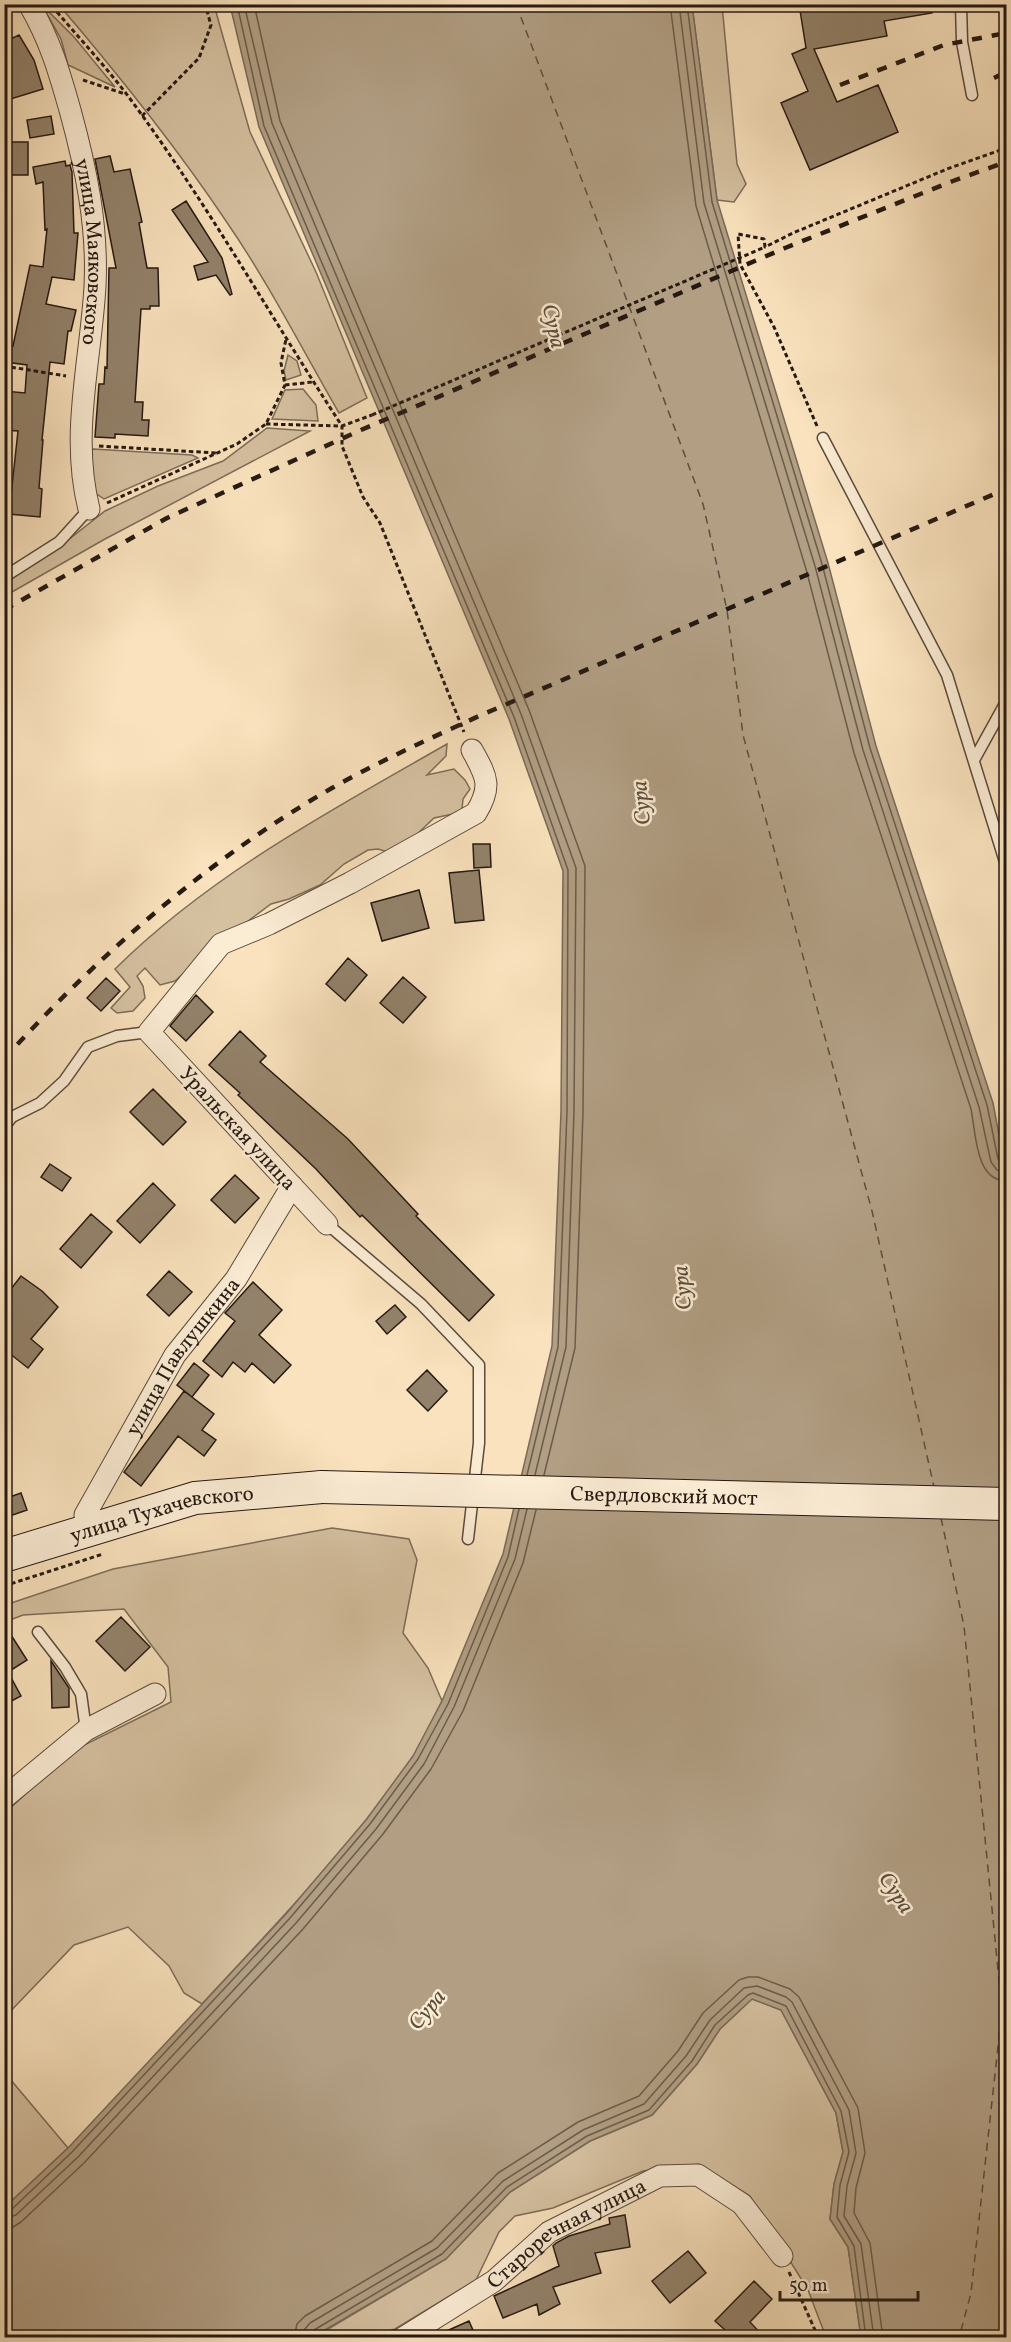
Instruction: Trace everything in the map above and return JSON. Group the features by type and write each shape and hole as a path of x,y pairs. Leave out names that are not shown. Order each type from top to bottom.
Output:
{"main road":[{"name":"улица Тухачевского","path":"4,1556 195,1498 322,1487"},
{"name":"Свердловский мост","path":"322,1487 1006,1504"}],"street":[{"name":"улица Маяковского","path":"29,4 45,31 60,73 84,160 95,239 94,287 81,444 82,480 89,509"},
{"path":"149,1032 221,944 268,924 350,883 476,813 485,799 488,779 472,750"},
{"name":"Уральская улица","path":"149,1032 327,1224"},
{"name":"улица Павлушкина","path":"89,1530 85,1515 175,1355 236,1279 292,1186"},
{"path":"4,1798 86,1730 155,1694"},
{"name":"Староречная улица","path":"403,2337 494,2281 549,2232 660,2176 698,2175 742,2204 782,2256"}],"lane":[{"path":"961,4 962,42 972,95"},
{"path":"823,438 947,675 1006,865"},
{"path":"4,577 59,542 89,509"},
{"path":"974,760 1006,702"},
{"path":"4,1127 12,1117 40,1103 64,1080 88,1047 117,1036 149,1032"},
{"path":"327,1224 421,1304 479,1365 479,1443 468,1539"},
{"path":"38,1632 65,1667 81,1694 86,1730"}],"path":[{"path":"142,116 199,58 211,25 205,4"},
{"path":"51,5 127,94 214,223 342,426 342,446 359,487 380,523 472,750"},
{"path":"60,73 127,94"},
{"path":"266,424 342,426 372,415 765,248 793,233 936,173 1006,148"},
{"path":"765,248 764,239 738,234 740,264 774,327 823,438"},
{"path":"89,509 237,444 266,424 285,385 281,363 286,339"},
{"path":"4,366 85,380"},
{"path":"285,385 314,382"},
{"path":"81,444 217,453"},
{"path":"4,1586 112,1551"},
{"path":"782,2256 816,2337"}],"shaded area":[{"path":"42,5 74,37 115,87 68,65 61,39"},
{"path":"59,5 214,5 250,132 316,272 367,398 339,413 256,268 207,193 146,110"},
{"path":"692,5 722,5 737,164 746,184 734,202 717,200"},
{"path":"288,355 297,361 301,375 286,380 284,371"},
{"path":"303,389 316,405 318,421 272,419 285,390"},
{"path":"267,428 310,431 105,539 5,596 4,583 53,552 105,511 158,486 223,461"},
{"path":"93,449 192,455 198,458 104,499 94,492 87,459"},
{"path":"447,744 446,756 427,775 454,769 470,789 463,799 462,809 453,814 434,818 414,837 391,853 378,849 368,850 344,864 320,885 289,899 271,904 208,951 175,981 160,985 145,968 137,976 143,986 145,998 133,1011 117,1013 111,1008 130,987 115,969 191,903 232,873 317,819"},
{"path":"332,1528 409,1539 417,1560 403,1633 428,1668 442,1701 412,1758 338,1854 202,2004 184,1993 169,1966 128,1927 74,1945 5,2017 5,1813 72,1751 171,1702 168,1667 124,1609 23,1615 5,1622 5,1605 113,1569"},
{"path":"752,1999 781,2010 836,2113 843,2152 834,2184 830,2219 848,2247 861,2337 826,2337 808,2290 750,2196 699,2164 643,2171 553,2208 515,2216 499,2232 476,2280 395,2329 369,2337 313,2338 446,2259 510,2192 590,2141 652,2115 697,2064 720,2029"},
{"path":"5,2073 68,2148 5,2207"}],"water":[{"name":"Сура","path":"230,5 692,5 717,200 828,563 876,746 993,1103 1006,1172 1006,2337 861,2337 848,2247 830,2219 834,2184 843,2152 836,2113 781,2010 752,1999 720,2029 697,2064 652,2115 590,2141 510,2192 446,2259 313,2337 5,2338 5,2207 68,2148 286,1914 366,1820 413,1756 442,1701 503,1554 552,1346 561,1111 563,871 509,719 259,127"}],"building":[{"path":"799,4 931,4 932,13 884,21 887,36 814,49 837,102 878,85 898,132 810,170 781,103 808,91 792,54 806,48"},
{"path":"19,35 34,60 43,89 4,101 4,42"},
{"path":"51,116 54,134 30,138 27,120"},
{"path":"4,142 28,142 28,175 4,175"},
{"path":"110,156 114,172 130,169 142,222 139,223 147,268 158,268 159,306 141,309 135,402 143,402 142,420 149,420 148,436 115,434 115,438 95,437 99,384 104,384 105,367 107,368 109,268 116,268 95,159"},
{"path":"65,161 66,166 70,165 72,172 74,233 78,233 74,280 52,277 46,304 76,310 71,331 68,331 64,364 50,362 42,440 40,517 9,514 18,431 4,430 5,391 25,393 27,365 6,362 8,345 13,346 30,265 43,267 47,229 45,230 43,182 36,184 33,167"},
{"path":"186,201 222,258 232,294 230,295 216,275 198,280 194,266 208,262 172,210"},
{"path":"473,844 490,844 491,867 474,868"},
{"path":"479,870 484,920 455,923 449,873"},
{"path":"419,890 429,928 382,941 371,903"},
{"path":"348,958 367,975 345,1001 326,984"},
{"path":"403,977 426,997 403,1023 380,1003"},
{"path":"106,978 120,991 101,1011 87,998"},
{"path":"196,995 213,1012 186,1041 170,1026"},
{"path":"240,1031 266,1056 260,1062 348,1139 418,1214 416,1216 494,1295 469,1321 362,1215 360,1217 316,1169 209,1065"},
{"path":"153,1089 186,1122 163,1145 130,1112"},
{"path":"50,1164 71,1178 62,1191 41,1177"},
{"path":"235,1175 259,1198 235,1223 211,1200"},
{"path":"153,1183 175,1205 140,1243 117,1221"},
{"path":"91,1214 112,1232 81,1268 60,1249"},
{"path":"169,1271 192,1292 169,1316 147,1295"},
{"path":"21,1276 42,1291 58,1307 31,1339 43,1349 28,1368 4,1349 4,1298"},
{"path":"253,1282 282,1310 259,1335 291,1365 274,1383 252,1363 245,1372 233,1362 222,1377 203,1361 235,1321 225,1313"},
{"path":"395,1305 406,1317 387,1334 376,1321"},
{"path":"194,1363 209,1375 192,1397 177,1385"},
{"path":"427,1370 447,1391 428,1411 407,1390"},
{"path":"184,1391 214,1414 202,1430 216,1440 204,1456 178,1436 141,1486 124,1472"},
{"path":"21,1493 27,1510 4,1518 4,1499"},
{"path":"121,1617 150,1647 125,1671 96,1641"},
{"path":"4,1624 27,1660 8,1672 21,1696 4,1705"},
{"path":"51,1661 69,1688 69,1707 52,1708"},
{"path":"625,2215 630,2247 595,2253 601,2273 553,2287 560,2304 539,2315 537,2304 503,2318 494,2296 559,2266 553,2246 556,2243 569,2236 610,2224 609,2218"},
{"path":"688,2251 706,2273 670,2303 652,2281"},
{"path":"754,2281 772,2299 750,2322 764,2337 733,2337 715,2321"},
{"path":"469,2321 476,2337 433,2337"}],"ferry route":[{"path":"516,4 703,504 727,610 743,735 872,1211 934,1487"},
{"path":"941,1518 964,1626 1002,2010 971,2293 959,2338"}],"railway":[{"path":"840,85 944,45 1006,33"},
{"path":"994,78 1006,72"},
{"path":"4,610 167,518 361,430 785,248 1006,162"},
{"path":"4,1059 78,982 158,910 243,845 332,788 386,759 479,716 1006,489"}]}
